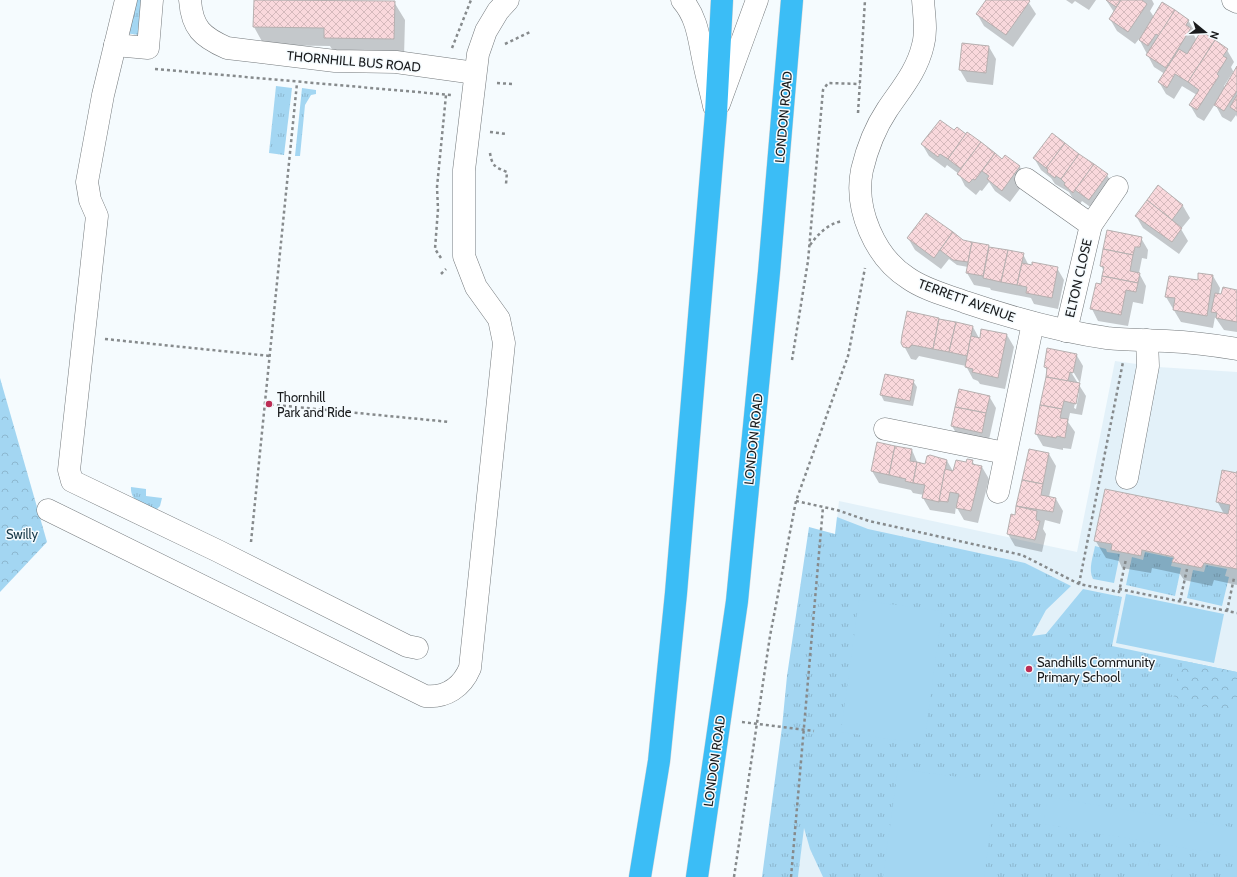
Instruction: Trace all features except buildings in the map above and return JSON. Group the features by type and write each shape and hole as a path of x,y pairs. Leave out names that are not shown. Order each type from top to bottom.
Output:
{"highway":[{"path":"640,877 659,761 676,594 716,113 722,0"},
{"name":"LONDON ROAD","path":"697,877 737,601 765,319 792,0"}],"street":[{"path":"126,0 93,145 87,182 90,200 97,216 69,470 72,481 249,566 407,646 417,648"},
{"path":"115,45 148,48 152,0"},
{"name":"THORNHILL BUS ROAD","path":"190,0 192,18 200,31 213,42 227,48 335,61 396,62 475,73"},
{"path":"48,510 417,693 433,697 457,688 465,680 470,668 504,343 499,319 476,287 464,256 464,170 469,138 475,73 486,31 498,11 508,0"},
{"path":"682,0 689,8 700,35 704,63 716,113"},
{"path":"716,113 757,0"},
{"name":"TERRETT AVENUE","path":"923,0 925,30 918,63 911,77 886,111 874,132 862,172 861,187 863,206 873,241 894,267 908,278 939,293 1033,323 1066,331 1137,340 1167,341 1237,349"},
{"path":"1233,0 1237,2"},
{"name":"ELTON CLOSE","path":"1026,179 1091,225"},
{"name":"ELTON CLOSE","path":"1066,331 1091,225 1118,187"},
{"path":"998,492 1005,452 1033,323"},
{"path":"1127,478 1148,366 1137,340"},
{"path":"885,429 1005,452"}],"path":[{"path":"858,119 865,0"},
{"path":"503,50 505,44 532,31"},
{"path":"154,69 491,100 495,82 512,84"},
{"path":"792,360 809,246 823,90 828,82 860,84"},
{"path":"249,566 297,83"},
{"path":"489,126 489,138"},
{"path":"489,132 507,134"},
{"path":"489,150 492,163 497,168 507,172 506,184"},
{"path":"809,246 817,236 832,224 847,220"},
{"path":"734,877 770,636 796,501 848,356 866,264 873,241"},
{"path":"84,337 270,356"},
{"path":"1079,584 1137,340"},
{"path":"265,404 450,422"},
{"path":"796,501 823,507 869,521 1029,557 1079,584 1118,592 1119,589 1237,613"},
{"path":"791,877 823,507"},
{"path":"1119,589 1126,559"},
{"path":"1180,601 1187,569"},
{"path":"1227,611 1234,578"},
{"path":"720,719 814,731"}],"shaded area":[{"name":"Sandhills Community Primary School","path":"1115,361 1158,367 1237,372 1237,877 798,877 839,501 1077,552"}],"green space":[{"path":"132,0 141,0 139,35 125,33"},
{"path":"276,86 292,88 284,155 269,153"},
{"path":"302,88 316,90 316,94 311,95 305,105 300,156 295,156"},
{"name":"Swilly","path":"0,378 47,542 0,592"},
{"path":"131,487 146,489 146,496 162,498 160,506 155,511 138,502 131,492"},
{"name":"Sandhills Community Primary School","path":"837,517 868,529 1025,563 1071,586 1046,610 1032,636 1046,634 1083,589 1122,597 1112,646 1237,672 1237,877 823,877 810,849 804,828 798,877 762,877 782,727 787,676 809,527 835,534"},
{"path":"1095,546 1106,549 1107,552 1120,554 1114,583 1093,579 1091,567"},
{"path":"1145,552 1173,558 1171,566 1181,568 1175,596 1126,585 1132,557 1143,560"},
{"path":"1206,565 1227,569 1225,576 1229,577 1222,606 1187,598 1193,570 1204,572"},
{"path":"1126,594 1224,614 1214,663 1116,643"},
{"path":"859,600 942,611 924,744 841,732"},
{"path":"1184,661 1237,672 1237,709 1188,706 1187,703 1171,695"},
{"path":"898,769 997,782 984,877 883,877"},
{"path":"1048,797 1237,828 1237,857 1043,824"},
{"path":"1142,857 1150,859 1148,866 1173,870 1171,877 1123,877 1140,865"}],"place":[{"name":"Thornhill Park and Ride","path":"269,404"},
{"name":"Sandhills Community Primary School","path":"1029,669"}]}
